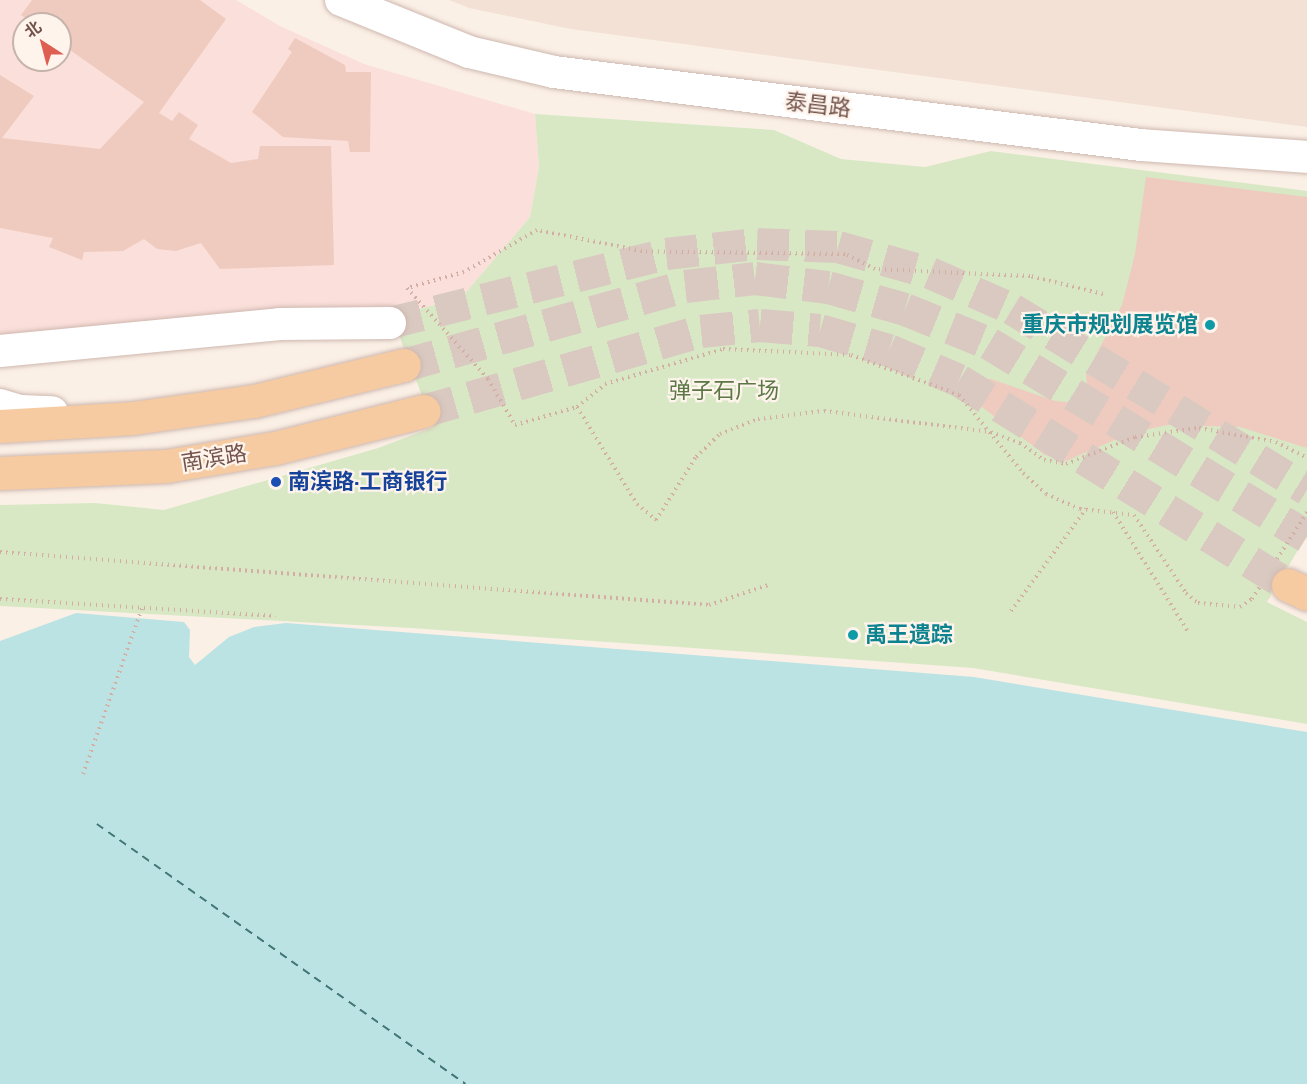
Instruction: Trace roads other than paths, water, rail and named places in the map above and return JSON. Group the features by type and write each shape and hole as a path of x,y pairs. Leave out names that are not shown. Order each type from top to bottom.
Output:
{"main road":[{"path":"0,426 133,418 254,400 404,365"},
{"name":"南滨路","path":"0,473 166,466 274,448 423,411"}],"street":[{"name":"泰昌路","path":"341,0 469,52 554,72 1141,145 1307,157"},
{"path":"0,351 280,324 390,323"},
{"path":"0,405 20,411 133,418"}],"water":[{"path":"76,613 184,622 190,630 189,657 195,665 229,637 254,627 286,623 974,677 1307,732 1307,1084 0,1084 0,641"}],"tunnel":[{"path":"390,323 666,254 757,244 838,247 930,273 1012,309 1307,490"},
{"path":"404,365 685,286 755,278 828,287 905,309 989,343 1307,536"},
{"path":"423,411 701,331 760,325 820,330 889,350 959,380 1288,585"}],"place":[{"name":"重庆市规划展览馆","path":"1210,325"},
{"name":"南滨路·工商银行","path":"276,482"},
{"name":"禹王遗踪","path":"853,635"}],"park label":[{"name":"弹子石广场","path":"724,391"}]}
